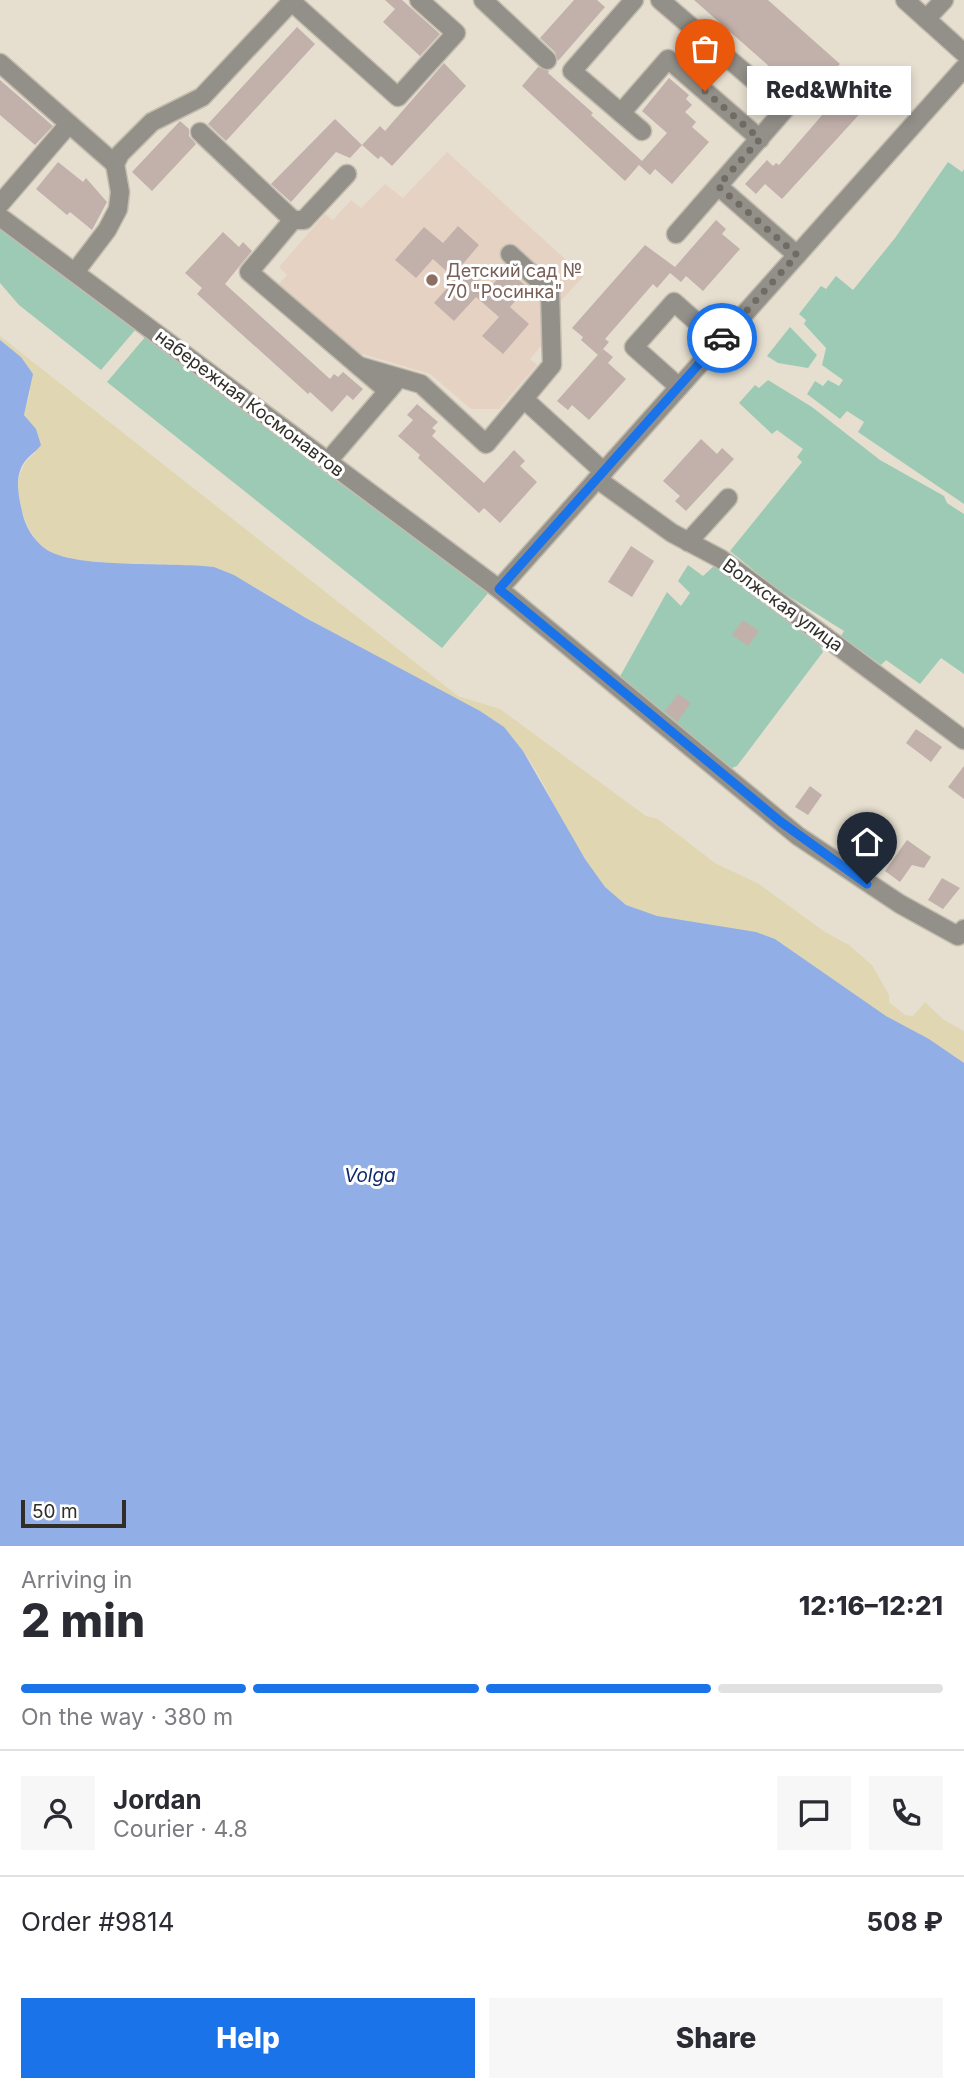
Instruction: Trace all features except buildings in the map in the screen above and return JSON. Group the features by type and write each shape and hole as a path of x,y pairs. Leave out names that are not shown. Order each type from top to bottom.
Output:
{"street":[{"path":"75,272 107,230 118,209 120,192 115,164 120,154 152,122 202,97 293,1 398,97 457,33 419,0"},
{"path":"483,0 551,63 572,71 642,131"},
{"path":"572,71 634,0"},
{"path":"660,0 786,108 676,234"},
{"path":"905,0 964,53"},
{"path":"926,19 944,0"},
{"path":"621,113 668,60 760,139"},
{"path":"0,63 115,164"},
{"path":"499,589 964,68"},
{"path":"179,110 293,220 304,220 347,174"},
{"path":"0,204 69,124"},
{"path":"718,186 797,255"},
{"name":"набережная Космонавтов","path":"0,217 499,589 798,836 900,904 961,932"},
{"path":"293,220 249,272 359,366 394,385 421,384 486,444 552,365 550,291 510,254"},
{"path":"679,387 634,347 674,302 719,342"},
{"path":"328,461 394,385"},
{"name":"Волжская улица","path":"525,400 600,475 688,541 721,559 964,740"},
{"path":"688,541 728,498"}],"shaded area":[{"name":"Детский сад № 70 \"Росинка\"","path":"447,152 584,276 554,308 555,330 530,359 537,365 499,409 471,409 430,374 359,353 335,332 331,336 290,300 293,296 279,284 287,275 279,267 325,214 333,220 351,200 361,208 385,184 403,198"}],"green space":[{"path":"948,162 962,172 964,169 964,504 858,432 864,422 847,411 840,419 807,394 815,381 823,386 828,380 839,386 843,380 822,365 826,348 804,324 806,320 799,314 821,286 826,289 836,276 853,290 895,238"},
{"path":"0,228 136,329 101,370 19,305 0,283"},
{"path":"790,327 817,355 808,368 778,363 767,356"},
{"path":"146,336 327,474 489,592 442,648 107,382"},
{"path":"768,380 812,407 880,460 944,496 947,503 964,514 964,674 941,658 920,684 886,660 881,665 841,636 844,631 777,589 730,551 802,462 797,457 803,449 777,430 772,434 739,403 755,385 759,388"},
{"path":"688,565 703,576 714,566 817,639 823,652 737,766 729,769 618,680 667,592 681,606 690,593 678,581"}],"sand":[{"path":"0,336 458,696 500,709 646,816 658,819 715,863 759,884 825,932 849,945 872,965 889,995 889,1002 905,1015 913,1016 925,1002 944,1020 964,1031 964,1063 929,1039 886,1016 775,939 739,930 658,917 626,905 609,892 594,875 535,769 504,731 469,708 353,645 250,584 214,567 86,561 67,558 46,549 30,531 23,516 18,493 23,468 35,453 36,430 24,415 30,392 21,357 0,340"}],"water":[{"name":"Volga","path":"0,340 21,357 33,374 24,415 36,429 41,445 22,466 18,478 18,492 26,524 42,546 53,553 86,561 214,567 234,575 306,618 480,711 504,727 523,751 585,859 605,887 626,905 657,916 756,932 775,939 886,1016 929,1039 964,1063 964,1546 0,1546"}],"way so far":[{"path":"705,91 760,139 718,186 797,255 722,338"}],"place":[{"name":"Red&White","path":"705,91"},
{"name":"Детский сад № 70 \"Росинка\"","path":"432,280"}],"route":[{"path":"722,338 499,589 798,836 867,884"}]}
